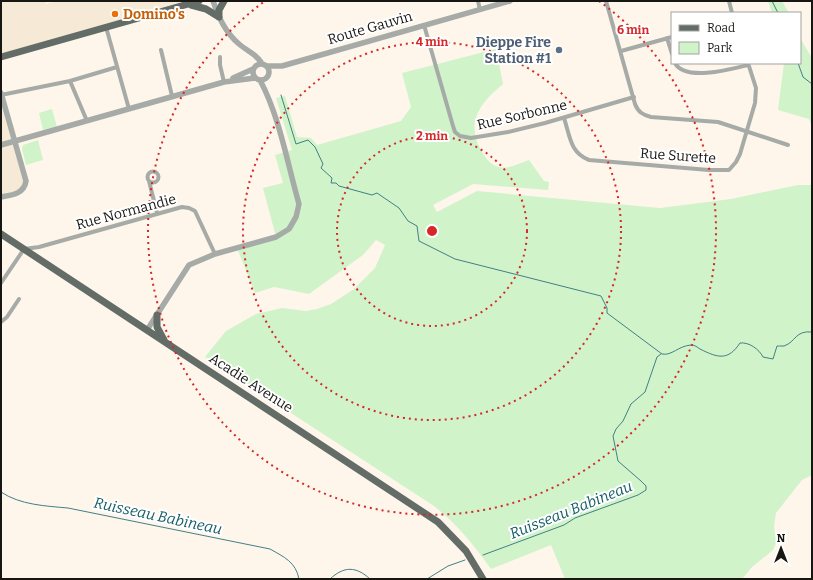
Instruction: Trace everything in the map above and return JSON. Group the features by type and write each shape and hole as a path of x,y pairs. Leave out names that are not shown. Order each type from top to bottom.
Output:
{"main road":[{"path":"1,57 199,1"},
{"path":"219,17 219,10 224,1"},
{"path":"185,5 197,5 219,17"},
{"name":"Acadie Avenue","path":"1,234 438,522 455,538 484,579"},
{"path":"157,315 157,327 165,342"}],"street":[{"path":"147,330 189,265 215,254 276,237 289,229 296,217 299,204 268,96 268,76 264,65 257,56 230,35 219,17 213,1"},
{"path":"478,1 480,10"},
{"name":"Route Gauvin","path":"254,68 264,65 282,66 510,1"},
{"path":"606,1 637,110 643,115 651,117 718,122 788,145"},
{"path":"729,1 732,12"},
{"name":"Rue Sorbonne","path":"424,25 453,126 455,132 460,136 471,138 508,132 564,118 634,97"},
{"path":"106,27 129,109"},
{"path":"621,52 670,37"},
{"path":"161,50 172,96"},
{"path":"252,53 257,79 268,96"},
{"path":"220,57 220,65 225,82"},
{"path":"675,64 677,68 684,71 715,74 748,64"},
{"name":"Rue Surette","path":"564,118 576,152 580,157 590,160 709,170 729,170 736,162 747,131 756,96 756,88 748,64"},
{"name":"Route Gauvin","path":"257,79 268,76 282,66"},
{"path":"1,197 21,192 26,181 1,94 70,81 117,67"},
{"path":"225,82 254,68"},
{"path":"1,145 225,82 257,79"},
{"path":"70,81 86,121"},
{"path":"149,181 158,213"},
{"name":"Rue Normandie","path":"24,249 38,247 182,207 190,208 195,211 215,254"},
{"path":"35,257 38,247"},
{"path":"1,283 24,249"},
{"path":"1,322 7,317 19,299"}],"shaded area":[{"path":"1,1 45,1 46,4 57,1 199,1 1,57"},
{"path":"1,93 25,178 21,191 1,197"}],"green space":[{"path":"768,1 782,1 788,12 772,12"},
{"path":"801,40 812,58 812,127 809,119 778,110 784,64 801,64"},
{"path":"496,49 503,84 488,98 478,113 475,122 476,140 485,157 496,166 504,168 529,160 544,181 549,182 548,190 473,184 433,205 437,212 477,191 660,208 731,199 798,185 812,185 812,475 802,480 776,513 774,526 776,543 773,550 752,567 742,579 565,579 551,545 491,569 465,535 434,506 205,357 226,331 256,314 282,308 306,311 331,304 354,289 375,268 385,245 376,240 363,255 309,294 274,287 255,293 237,248 276,237 263,188 283,183 275,155 292,150 276,98 285,96 297,137 311,138 317,145 401,121 411,107 402,73"},
{"path":"52,109 57,127 43,130 39,113"},
{"path":"38,140 43,160 26,165 22,149 23,145"}],"waterway":[{"name":"Ruisseau Babineau","path":"772,1 778,12"},
{"name":"Ruisseau Babineau","path":"798,64 803,77 812,84"},
{"path":"281,95 296,144 308,140 315,147 323,164 321,168 332,178 331,183 336,183 339,186 372,195 377,193 399,208 408,221 417,226 419,241 455,259 601,296 607,308 607,313 662,354 669,354 682,347 691,345 717,356 722,356 731,353 740,343 743,343 759,351 763,357 773,359 777,346 784,346 788,344 799,334 812,332"},
{"name":"Ruisseau Babineau","path":"483,555 564,525 575,518 638,495 646,490 646,486 618,461 613,436 616,429 623,421 631,404 645,392 657,357 661,354"},
{"name":"Ruisseau Babineau","path":"1,492 16,500 33,504 68,508 270,549 292,564 299,579"},
{"name":"Ruisseau Babineau","path":"427,579 448,566 465,560"},
{"name":"Ruisseau Babineau","path":"330,579 340,572 350,569 360,572 370,579"}],"place":[{"name":"Domino's","path":"115,14"},
{"name":"Dieppe Fire Station #1","path":"559,50"}]}
